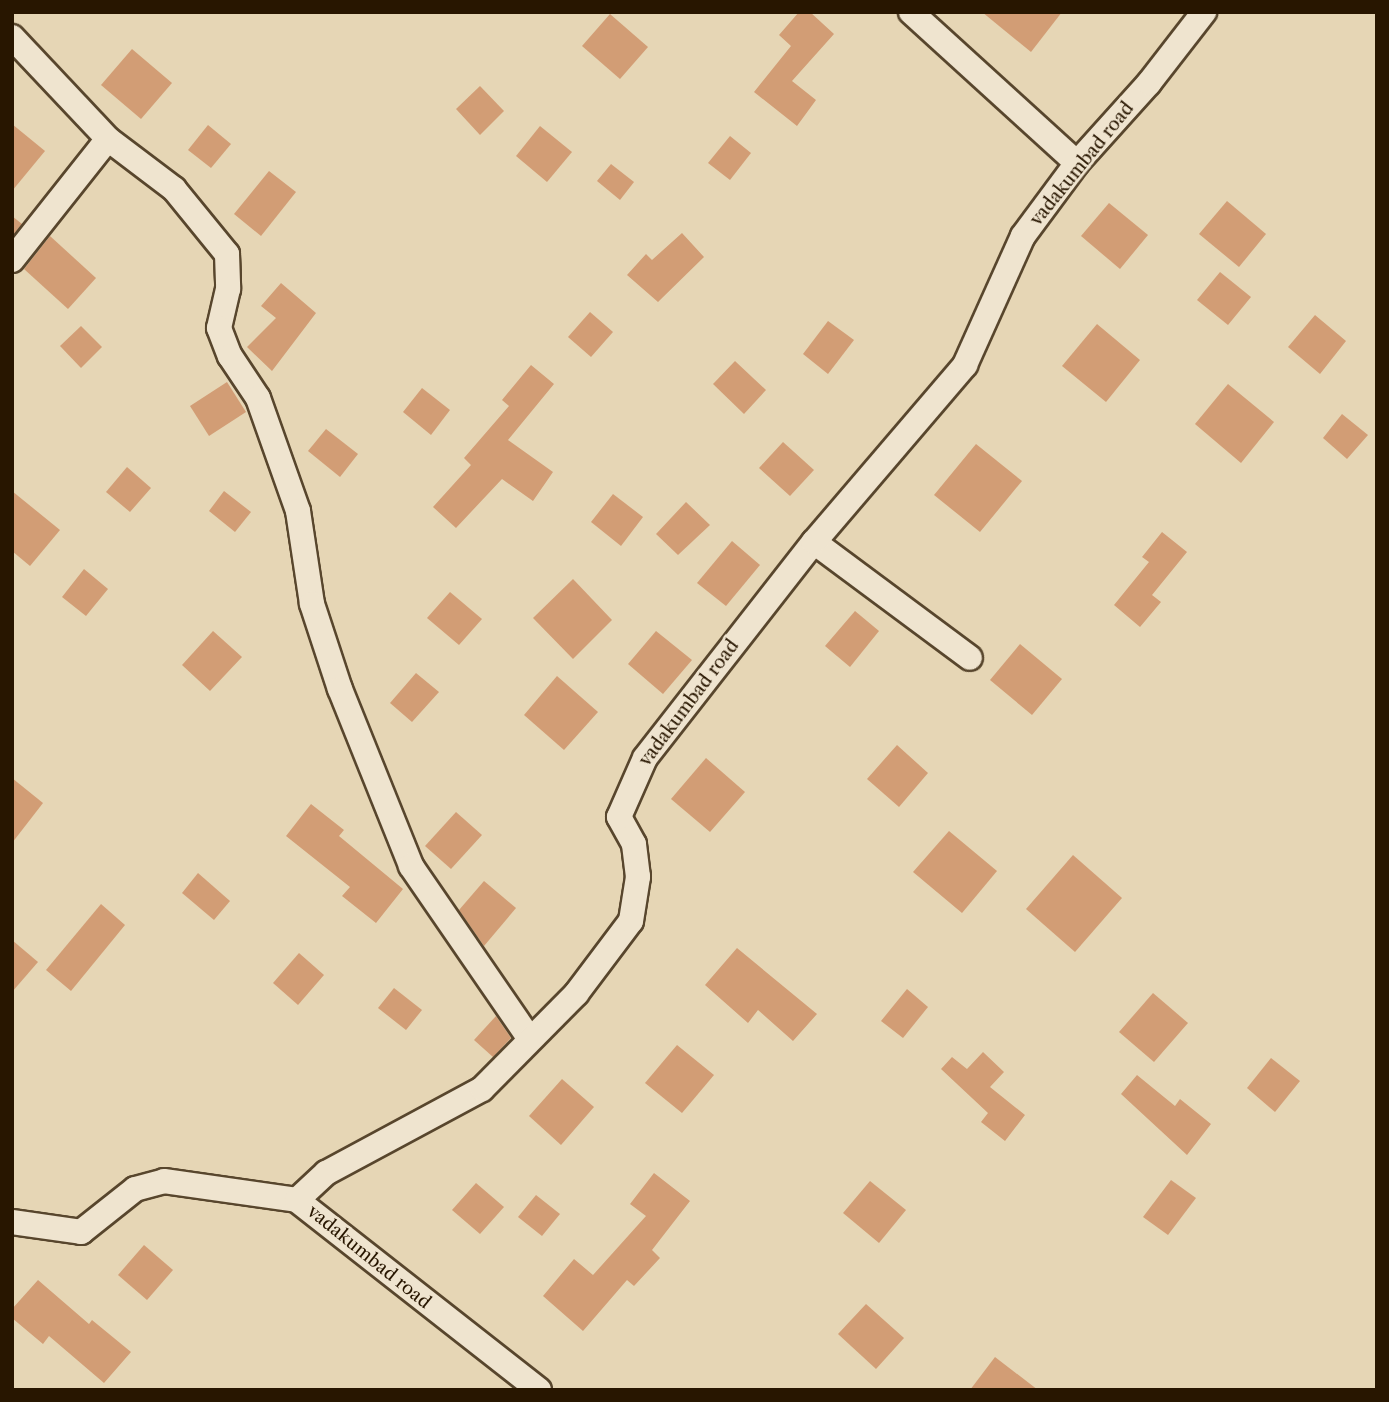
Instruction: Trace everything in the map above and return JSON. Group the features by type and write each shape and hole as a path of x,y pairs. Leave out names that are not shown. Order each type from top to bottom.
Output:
{"street":[{"path":"911,12 1077,163"},
{"name":"vadakumbad road","path":"539,1390 297,1200 326,1173 481,1089 576,994 631,921 638,877 634,844 619,817 645,758 814,542 965,365 1023,236 1077,163 1149,83 1204,12"},
{"path":"12,37 108,139 174,189 227,254 228,289 219,328 230,356 257,398 298,511 312,604 340,689 411,866 530,1039"},
{"path":"12,260 108,139"},
{"path":"814,542 970,658"},
{"path":"12,1223 81,1232 135,1189 164,1181 297,1200"}],"building":[{"path":"799,12 810,12 834,34 792,81 816,100 797,126 754,92 791,46 779,35"},
{"path":"982,12 1062,12 1031,52"},
{"path":"610,14 648,47 620,79 582,46"},
{"path":"132,49 172,83 141,119 101,85"},
{"path":"480,86 504,111 480,135 456,109"},
{"path":"12,124 45,151 12,191"},
{"path":"208,125 231,144 211,168 188,150"},
{"path":"540,126 572,152 547,182 516,156"},
{"path":"730,136 751,153 730,180 708,163"},
{"path":"611,164 634,182 620,200 597,181"},
{"path":"269,171 296,192 261,236 234,214"},
{"path":"1227,201 1266,234 1239,267 1199,234"},
{"path":"1109,203 1148,235 1120,269 1081,236"},
{"path":"12,216 22,224 12,236"},
{"path":"682,233 704,257 658,302 627,275 646,254 652,260"},
{"path":"50,236 96,278 68,309 24,269"},
{"path":"1220,272 1251,297 1228,325 1197,300"},
{"path":"281,283 316,313 272,371 247,347 276,318 261,306"},
{"path":"590,312 613,332 591,357 568,337"},
{"path":"1315,315 1346,341 1320,374 1288,347"},
{"path":"828,321 854,340 828,374 803,354"},
{"path":"1097,324 1140,360 1106,402 1062,366"},
{"path":"81,326 102,347 81,368 60,346"},
{"path":"735,361 766,390 744,414 713,384"},
{"path":"531,365 554,384 508,440 553,472 533,501 502,479 456,528 433,507 471,465 464,458 509,406 502,400"},
{"path":"227,382 246,412 209,436 190,406"},
{"path":"1228,384 1274,422 1241,463 1195,424"},
{"path":"422,388 450,410 431,435 403,412"},
{"path":"1342,414 1368,435 1347,459 1323,438"},
{"path":"326,429 358,454 340,477 308,451"},
{"path":"783,442 814,470 790,496 759,468"},
{"path":"976,444 1022,481 980,532 934,495"},
{"path":"127,467 151,488 130,512 106,492"},
{"path":"12,491 60,530 30,566 12,551"},
{"path":"224,491 251,512 235,532 209,511"},
{"path":"613,494 643,517 621,546 591,522"},
{"path":"686,502 710,525 678,555 656,534"},
{"path":"1162,532 1187,552 1152,595 1161,602 1140,627 1114,605 1149,562 1142,557"},
{"path":"732,541 760,565 726,606 697,583"},
{"path":"84,569 108,589 86,616 62,597"},
{"path":"573,579 612,620 573,659 533,618"},
{"path":"450,592 482,619 459,645 427,618"},
{"path":"855,611 879,631 850,667 825,646"},
{"path":"213,631 242,657 210,691 182,665"},
{"path":"656,631 692,660 663,694 628,664"},
{"path":"1020,644 1062,679 1032,715 990,680"},
{"path":"416,673 439,692 412,722 390,703"},
{"path":"557,676 598,712 564,750 524,715"},
{"path":"897,745 928,773 899,807 867,779"},
{"path":"706,758 745,792 710,832 671,799"},
{"path":"12,778 43,803 12,843"},
{"path":"311,804 344,830 339,836 403,889 376,923 342,896 350,887 286,836"},
{"path":"456,812 482,835 451,869 425,846"},
{"path":"949,831 997,871 962,913 913,872"},
{"path":"1073,855 1122,898 1075,952 1026,909"},
{"path":"198,873 230,901 214,920 182,893"},
{"path":"484,881 516,908 484,946 459,910"},
{"path":"101,904 125,925 71,991 46,970"},
{"path":"12,940 38,962 12,992"},
{"path":"737,948 817,1014 793,1041 758,1010 748,1023 705,985"},
{"path":"299,953 324,975 298,1005 273,983"},
{"path":"394,988 422,1010 406,1030 378,1008"},
{"path":"907,989 928,1007 903,1038 881,1021"},
{"path":"1153,993 1188,1023 1154,1062 1119,1032"},
{"path":"496,1016 511,1038 493,1057 474,1040"},
{"path":"677,1045 714,1075 682,1113 645,1083"},
{"path":"983,1052 1004,1072 990,1087 1025,1115 1005,1141 981,1122 988,1113 941,1069 952,1057 967,1069"},
{"path":"1271,1058 1300,1081 1275,1112 1247,1088"},
{"path":"1137,1075 1175,1106 1180,1099 1211,1124 1187,1155 1121,1094"},
{"path":"562,1079 594,1107 561,1145 529,1116"},
{"path":"654,1173 690,1201 652,1250 660,1258 634,1286 627,1280 583,1331 543,1296 574,1259 593,1275 646,1216 630,1204"},
{"path":"1171,1180 1196,1198 1168,1235 1143,1217"},
{"path":"870,1181 906,1210 879,1243 843,1213"},
{"path":"476,1183 504,1207 480,1234 452,1210"},
{"path":"536,1195 560,1214 542,1236 518,1217"},
{"path":"144,1245 173,1270 147,1300 118,1275"},
{"path":"38,1280 89,1324 92,1320 131,1352 104,1383 49,1336 43,1344 12,1318 12,1309"},
{"path":"866,1304 904,1338 876,1369 838,1334"},
{"path":"995,1357 1038,1390 970,1390"}]}
